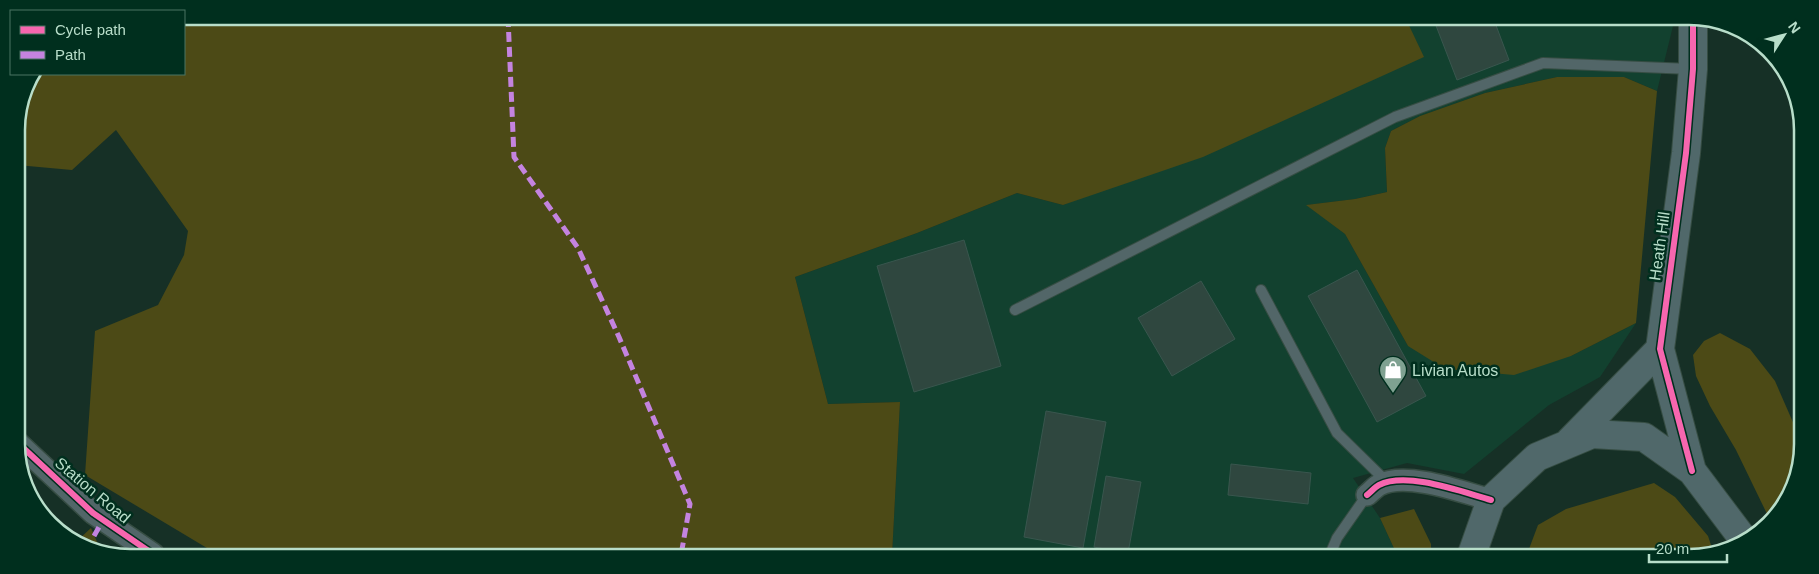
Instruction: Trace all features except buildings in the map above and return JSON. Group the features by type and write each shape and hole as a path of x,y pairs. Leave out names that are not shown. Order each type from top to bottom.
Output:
{"street":[{"name":"Heath Hill","path":"1692,472 1660,349 1686,154 1694,69 1694,25"},
{"path":"1567,445 1660,349"},
{"path":"1474,549 1491,500 1537,457 1592,434 1644,437 1692,472 1741,536"},
{"name":"Station Road","path":"25,450 93,513 146,549"},
{"path":"1367,495 1378,485 1388,482 1420,481 1491,500"}],"lane":[{"path":"1015,310 1395,117 1544,63 1694,69"},
{"path":"1261,290 1337,433 1388,482"},
{"path":"1332,549 1337,538 1367,495"}],"shaded area":[{"path":"185,25 1409,25 1424,57 1203,157 1063,205 1017,193 917,233 795,277 828,404 900,402 892,549 209,549 85,475 95,331 158,305 184,255 188,231 116,130 72,170 25,166 26,116 33,90 41,75 185,75"},
{"path":"1409,25 1673,26 1657,91 1624,77 1557,77 1485,93 1420,116 1391,131 1385,148 1387,192 1355,199 1307,205 1345,234 1408,346 1571,356 1636,323 1600,377 1549,405 1464,474 1407,463 1353,478 1380,518 1394,549 892,549 900,402 828,404 795,277 917,233 1017,193 1063,205 1423,57"},
{"path":"1557,77 1624,77 1657,91 1636,323 1571,356 1514,375 1445,369 1408,346 1345,234 1306,205 1355,199 1387,192 1385,148 1391,131 1420,116 1485,93"},
{"path":"1720,333 1750,349 1775,381 1794,425 1793,458 1790,471 1783,491 1767,514 1736,450 1710,406 1696,376 1693,355 1704,341"},
{"path":"1654,483 1675,497 1708,536 1712,547 1696,549 1529,549 1538,525 1566,509"},
{"path":"1414,509 1431,544 1431,549 1394,549 1380,518"},
{"path":"91,528 98,543 90,541 81,537"}],"marked path":[{"path":"508,25 514,157 578,248 619,337 690,504 682,549"},
{"path":"94,536 103,520"}],"cycle path":[{"path":"1692,471 1660,349 1686,153 1693,69 1693,25"},
{"path":"25,450 93,513 146,549"},
{"path":"1367,495 1379,485 1391,481 1404,480 1435,484 1491,500"}],"place":[{"name":"Livian Autos","path":"1393,394"}]}
